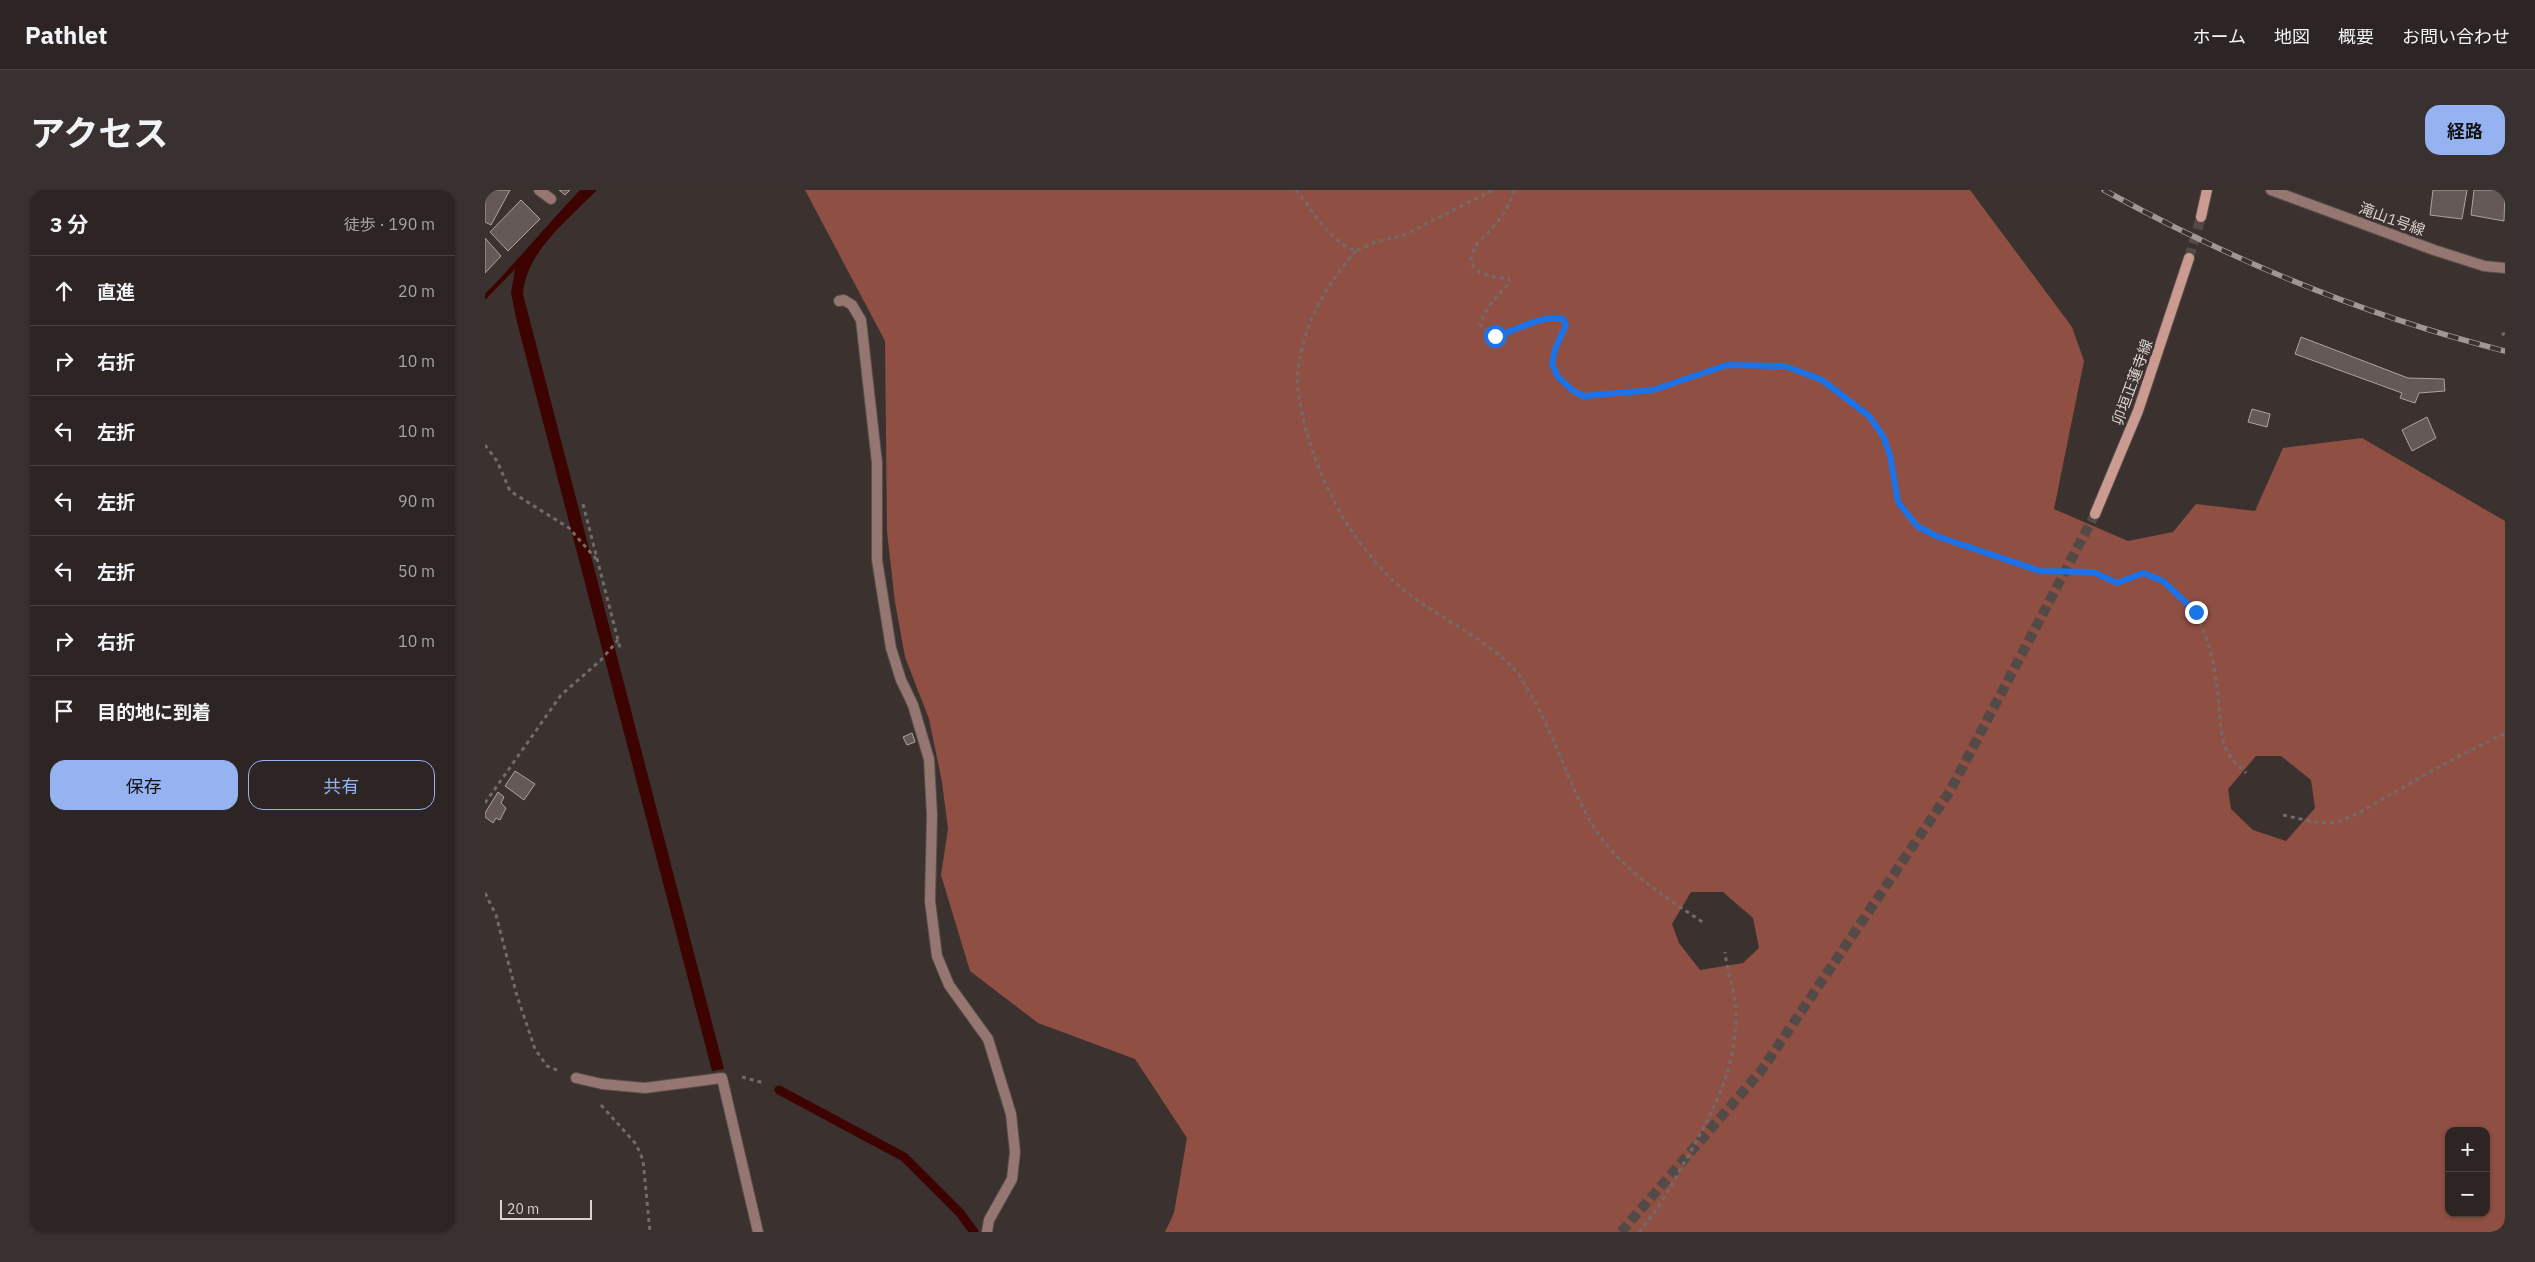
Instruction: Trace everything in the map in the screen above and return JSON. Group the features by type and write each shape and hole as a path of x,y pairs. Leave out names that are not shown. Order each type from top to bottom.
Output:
{"main road":[{"path":"2201,217 2207,190"},
{"name":"卯垣正蓮寺線","path":"2095,514 2138,411 2189,258"}],"street":[{"path":"539,190 551,199"},
{"name":"滝山1号線","path":"2271,190 2434,250 2484,266 2505,268"},
{"path":"839,301 844,300 852,305 861,320 877,463 877,560 891,648 901,680 913,705 929,759 932,815 930,901 937,956 949,985 988,1039 1011,1114 1015,1152 1012,1179 989,1220 987,1232"},
{"path":"577,1078 602,1084 645,1088 722,1078 758,1232"}],"path":[{"path":"1297,190 1324,228 1347,248 1356,251"},
{"path":"1493,190 1404,234 1381,240 1356,251 1333,280 1313,312 1301,350 1297,374 1301,408 1307,432 1331,498 1357,538 1380,567 1405,590 1516,671 1535,702 1588,818 1602,841 1624,865 1663,896 1704,924"},
{"path":"1514,190 1511,201 1503,215 1476,244 1472,256 1475,269 1479,274 1486,277 1508,278 1510,282 1488,307 1481,319 1480,325 1486,332 1495,336 1543,320 1563,319 1566,325 1555,349 1552,364 1558,377 1572,390 1583,396 1653,390 1727,365 1785,366 1822,380 1869,416 1883,436 1890,455 1898,502 1917,526 1936,536 2040,571 2093,572 2117,583 2143,573 2163,581 2177,593 2196,612 2215,672 2221,734 2229,756 2246,772"},
{"path":"485,446 497,461 510,491 569,528 597,560"},
{"path":"583,504 620,648"},
{"path":"485,803 561,695 601,660 617,640"},
{"path":"2283,815 2315,822 2334,823 2355,815 2446,762 2505,733"},
{"path":"485,894 496,915 517,996 535,1050 547,1066 577,1078 636,1144 643,1160 650,1232"},
{"path":"1639,1232 1664,1200 1701,1136 1727,1075 1734,1048 1736,1013 1725,952"}],"shaded area":[{"path":"580,190 597,190 562,224 540,250 526,278 523,294 724,1069 712,1071 517,322 511,293 515,269 485,300 485,294"},
{"path":"805,190 1970,190 2072,327 2084,361 2054,509 2128,541 2173,532 2196,504 2255,511 2283,448 2362,438 2505,521 2505,1232 1165,1232 1174,1213 1187,1138 1135,1059 1038,1023 970,971 941,875 948,829 942,782 929,719 905,657 895,602 887,532 885,341","holes":["2256,756 2281,756 2311,780 2315,808 2286,841 2253,830 2231,809 2228,789","1691,892 1723,892 1753,918 1759,948 1743,963 1700,970 1679,943 1672,924"]}],"building":[{"path":"485,190 510,190 491,225 485,222"},
{"path":"559,190 570,190 565,195"},
{"path":"2433,190 2467,190 2462,219 2430,215"},
{"path":"2474,190 2505,190 2504,221 2471,215"},
{"path":"521,200 540,219 508,251 490,232"},
{"path":"485,238 501,256 485,273"},
{"path":"2301,337 2408,378 2444,379 2445,391 2419,393 2415,403 2400,398 2402,393 2295,354"},
{"path":"2252,409 2270,414 2267,427 2248,422"},
{"path":"2427,417 2436,438 2412,451 2402,430"},
{"path":"912,733 915,742 907,745 903,737"},
{"path":"515,771 535,784 524,800 505,786"},
{"path":"498,792 504,797 501,803 506,808 500,820 496,818 493,823 485,817 485,813"}],"waterway":[{"path":"779,1090 904,1157 960,1213 974,1232"}],"tunnel":[{"path":"2189,258 2201,217"},
{"path":"1621,1232 1761,1071 1950,791 2095,514"}],"railway":[{"path":"2104,190 2201,240 2300,284 2401,321 2505,351"}],"route":[{"path":"1495,336 1507,334 1543,320 1563,319 1566,325 1555,349 1552,364 1558,377 1572,390 1583,396 1653,390 1727,365 1785,366 1822,380 1869,416 1883,436 1890,455 1898,502 1917,526 1936,536 2040,571 2093,572 2117,583 2143,573 2163,581 2196,612"}]}
